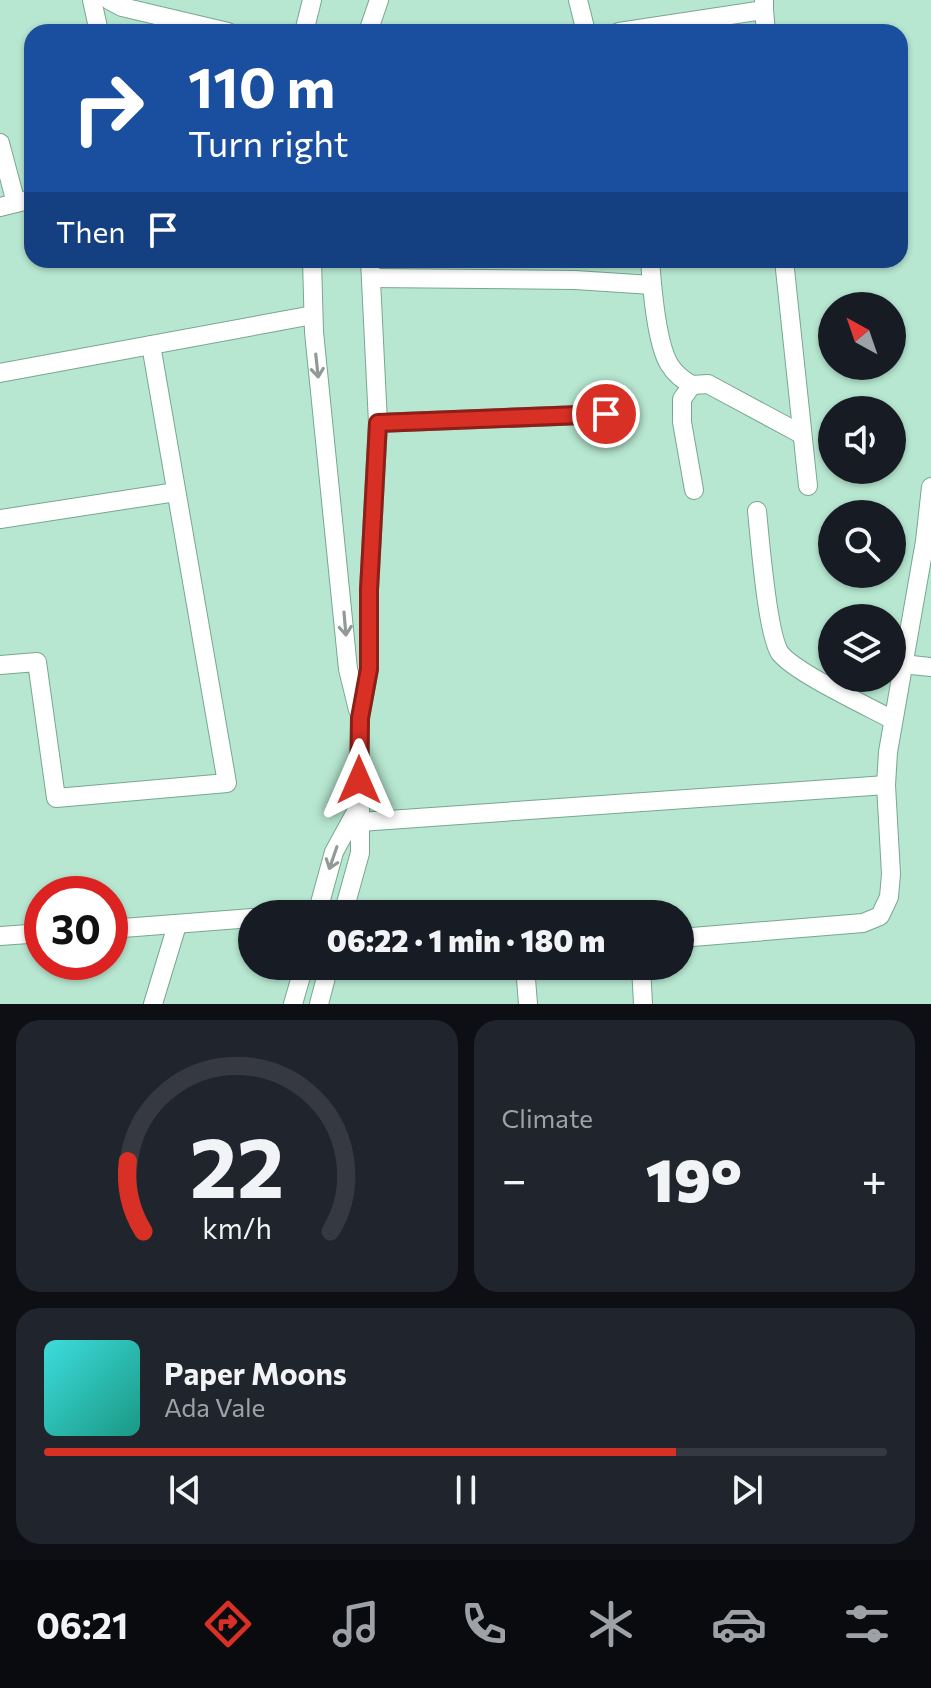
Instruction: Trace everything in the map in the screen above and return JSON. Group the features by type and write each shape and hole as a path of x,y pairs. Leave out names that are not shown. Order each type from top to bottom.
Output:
{"street":[{"path":"92,0 97,24"},
{"path":"109,0 122,7 194,24"},
{"path":"306,24 312,0"},
{"path":"371,24 379,0"},
{"path":"578,0 584,24"},
{"path":"662,24 764,5"},
{"path":"0,143 16,203"},
{"path":"312,268 313,315 348,669 360,718"},
{"path":"651,268 667,362 677,376 692,385 708,384 801,434"},
{"path":"785,268 808,486"},
{"path":"347,900 360,853 360,718 369,669 369,590 378,423 371,269 652,285"},
{"path":"0,373 313,315"},
{"path":"0,665 37,662 56,798 227,783 151,345"},
{"path":"692,385 682,399 682,422 694,490"},
{"path":"378,423 606,414"},
{"path":"906,645 928,542 931,487"},
{"path":"0,519 176,492"},
{"path":"757,511 772,630 780,653 801,670 893,720"},
{"path":"906,664 931,667"},
{"path":"694,937 863,923 880,916 889,897 891,874 886,785 898,692"},
{"path":"360,814 886,785"},
{"path":"321,900 334,852 360,814"},
{"path":"128,928 238,919"},
{"path":"153,1004 177,925"},
{"path":"0,936 24,934"},
{"path":"293,1004 300,980"},
{"path":"319,1004 325,980"},
{"path":"526,980 528,1004"},
{"path":"642,980 643,1004"}],"route":[{"path":"359,780 360,718 369,669 369,590 378,423 606,414"}]}
